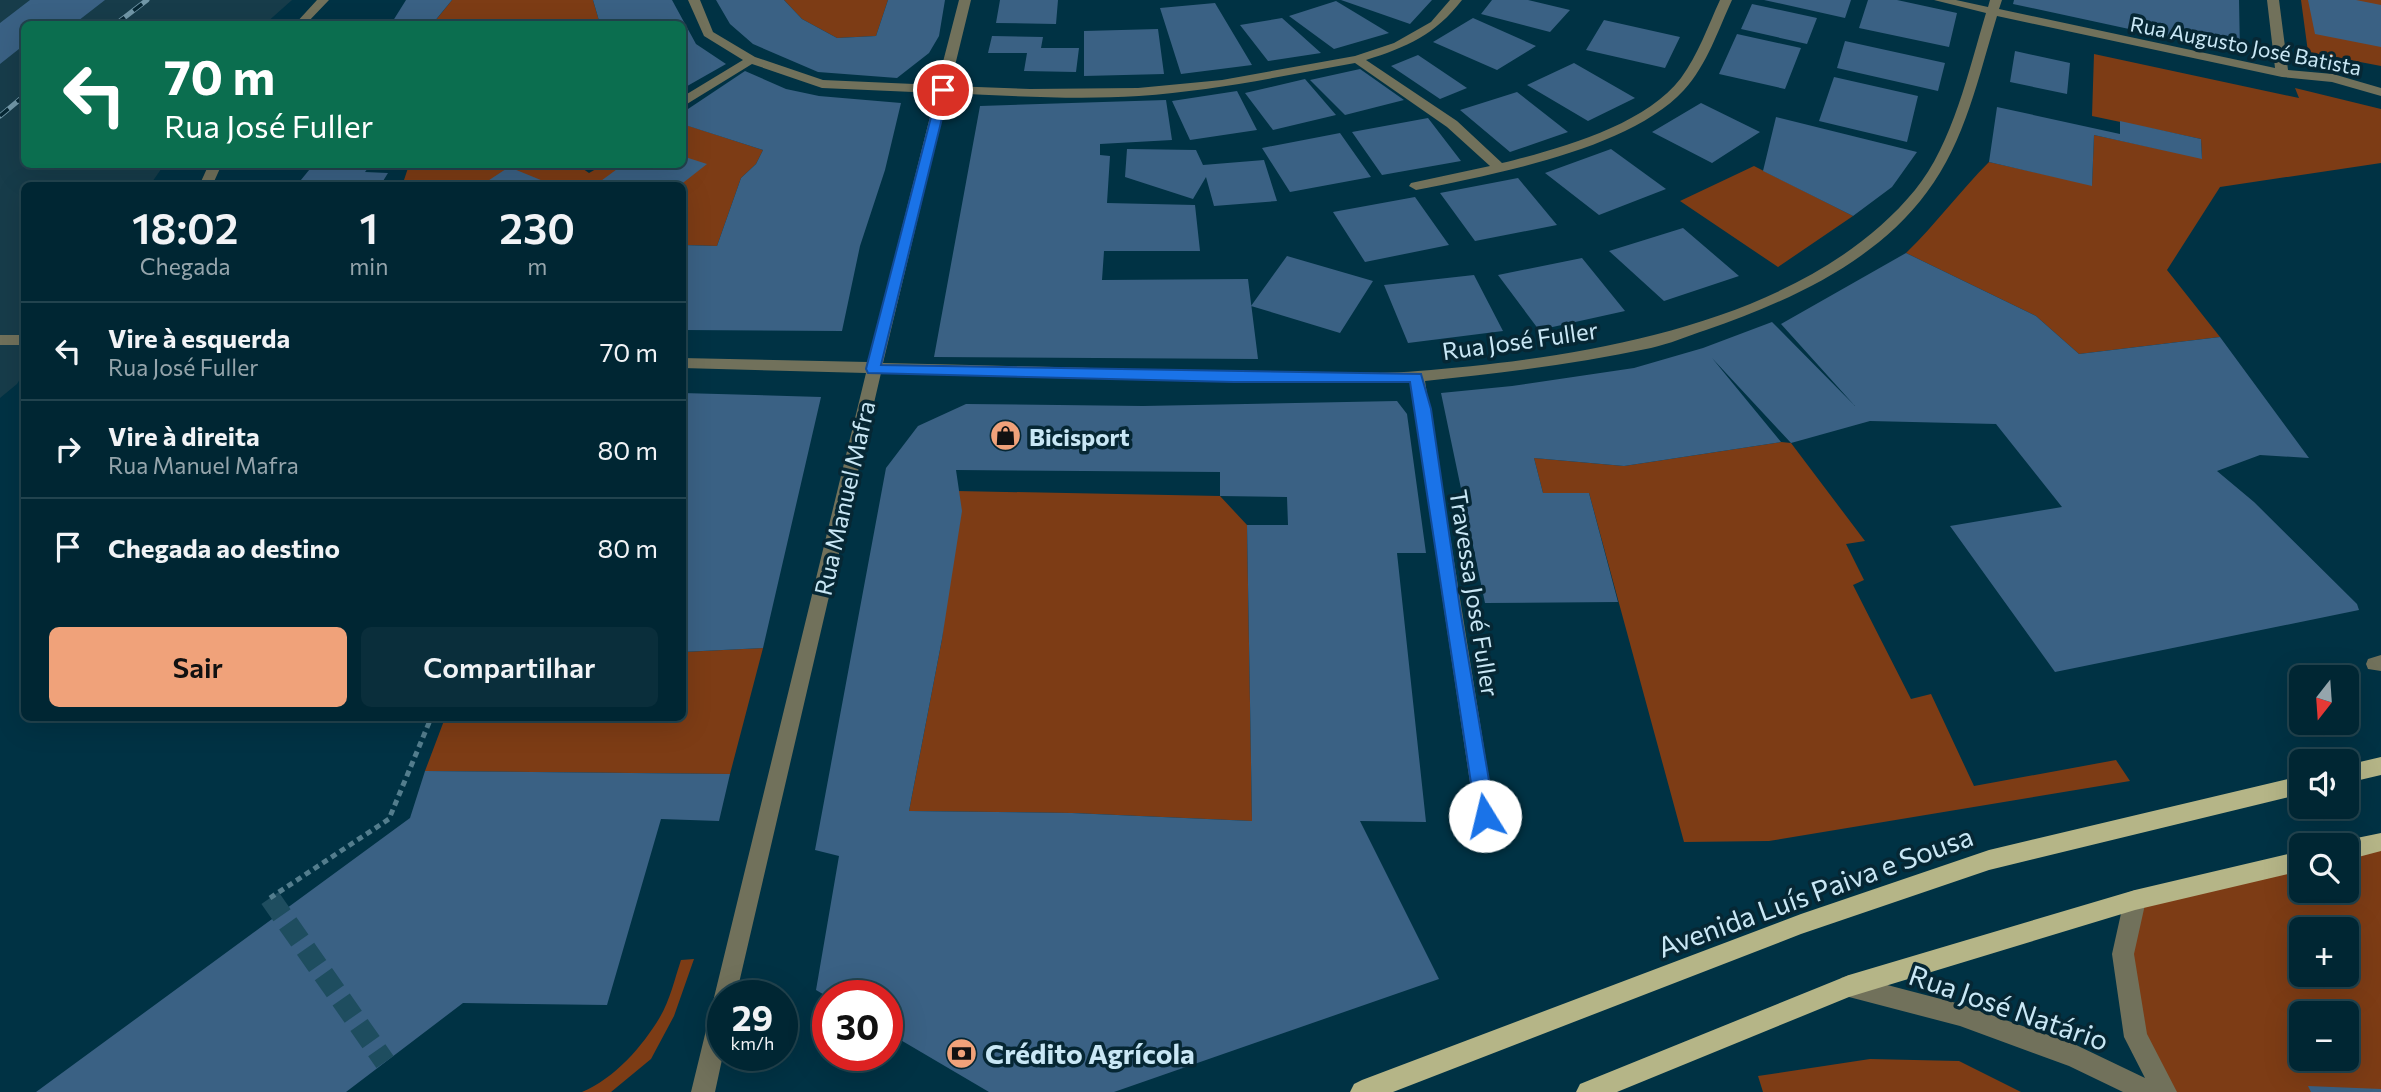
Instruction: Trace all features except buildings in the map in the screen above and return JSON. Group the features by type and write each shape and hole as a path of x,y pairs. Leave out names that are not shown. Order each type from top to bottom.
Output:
{"main road":[{"path":"2359,771 2381,766"},
{"name":"Avenida Luís Paiva e Sousa","path":"1362,1092 1801,924 1989,860 2289,788"},
{"path":"2359,847 2381,842"},
{"path":"1588,1092 1849,986 2135,900 2289,864"}],"street":[{"path":"303,21 323,0"},
{"path":"694,0 708,34 751,60 821,83 1030,93 1138,92 1222,84 1357,59 1398,46 1435,24 1456,0"},
{"name":"Rua Manuel Mafra","path":"729,980 873,369 965,0"},
{"path":"1416,186 1500,168 1600,137 1643,115 1677,90 1697,61 1726,0"},
{"name":"Rua Augusto José Batista","path":"1940,0 1995,6 2282,73 2333,78 2381,92"},
{"path":"2273,0 2282,73"},
{"name":"Rua José Fuller","path":"686,363 1219,377 1416,377 1512,366 1651,343 1754,308 1831,269 1886,228 1922,190 1947,146 1995,6"},
{"path":"1357,59 1452,124 1500,168"},
{"path":"686,101 751,60"},
{"path":"0,341 21,340"},
{"name":"Travessa José Fuller","path":"1416,377 1485,816"},
{"name":"Rua José Natário","path":"2135,900 2123,954 2136,1037 2165,1092"},
{"name":"Rua José Natário","path":"1849,986 1960,1015 2074,1056 2148,1092"},
{"path":"703,1092 708,1071"}],"path":[{"path":"270,898 389,819 430,721"}],"shaded area":[{"path":"0,0 292,0 268,21 21,21 21,168 162,168 152,182 21,182 21,377 0,398"},
{"path":"452,0 593,0 599,21 435,21"},
{"path":"784,0 888,0 876,36 837,38 802,19"},
{"path":"2301,0 2381,0 2381,66 2308,52"},
{"path":"2094,54 2299,98 2295,88 2381,109 2381,163 2220,187 2167,270 2220,337 2079,354 2036,316 1906,253 1989,162 2092,185 2094,135 2202,158 2201,139 2092,116"},
{"path":"686,125 763,150 756,164 741,178 717,246 686,245 686,182 403,182 408,168 582,168 589,173 598,168 686,168"},
{"path":"1754,166 1853,216 1778,267 1680,201"},
{"path":"1781,442 1791,443 1865,541 1846,544 1864,580 1853,585 1911,699 1931,694 1974,786 2116,760 2130,781 1769,841 1684,842 1589,493 1543,493 1534,458 1624,466"},
{"path":"957,491 1220,496 1247,525 1252,821 1072,813 909,811 942,639"},
{"path":"763,648 730,774 425,771 444,721 686,721 686,652"},
{"path":"2381,842 2381,1092 2165,1092 2136,1037 2123,954 2135,900 2289,864 2289,903 2359,903 2359,847"},
{"path":"694,959 674,1016 651,1059 611,1092 582,1092 606,1079 636,1050 664,1010 681,960"},
{"path":"1870,1059 1959,1061 2021,1092 1763,1092 1758,1076"}],"tunnel":[{"path":"270,898 385,1062"}],"railway":[{"path":"120,21 147,0"},
{"path":"0,116 21,98"}],"place":[{"name":"Bicisport","path":"1006,436"},
{"name":"Crédito Agrícola","path":"962,1053"}],"route":[{"path":"943,90 873,369 1233,377 1416,377 1485,816"}]}
